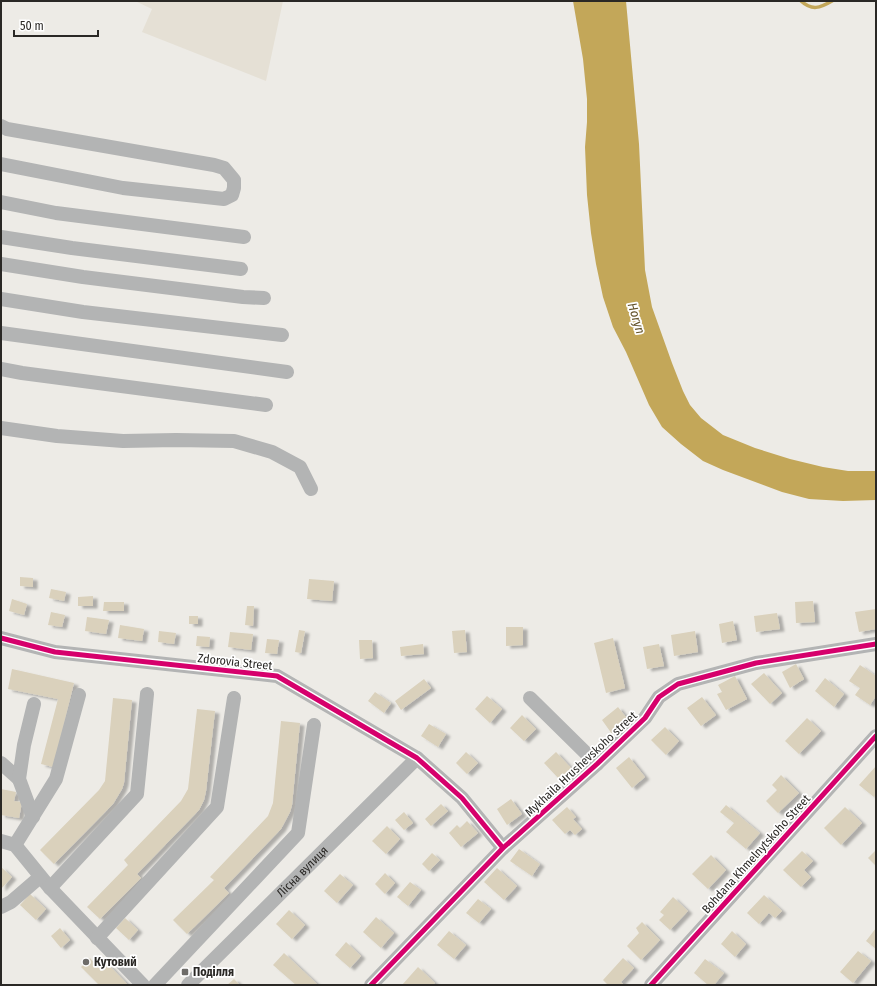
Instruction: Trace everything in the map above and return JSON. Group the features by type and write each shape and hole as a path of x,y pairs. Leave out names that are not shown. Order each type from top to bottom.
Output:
{"street":[{"path":"1,126 7,129 214,165 224,168 234,180 234,188 232,195 224,199 123,188 1,164"},
{"path":"1,202 56,213 244,237"},
{"path":"1,237 72,248 241,269"},
{"path":"1,264 83,277 243,297 264,298"},
{"path":"1,299 83,312 282,335"},
{"path":"1,333 287,372"},
{"path":"1,369 266,405"},
{"path":"1,428 57,436 123,441 234,441 272,452 300,467 311,489"},
{"name":"Zdorovia Street","path":"1,638 55,652 276,676 417,758 462,798 504,848"},
{"name":"Mykhaila Hrushevskoho street","path":"371,985 504,848 597,764 645,718 659,697 678,684 756,663 876,644"},
{"path":"50,888 137,794 147,694"},
{"path":"15,845 56,780 79,695"},
{"path":"97,938 217,807 234,698"},
{"path":"530,698 597,764"},
{"path":"32,817 19,778 24,745 34,704"},
{"path":"155,985 298,833 314,725"},
{"name":"Bohdana Khmelnytskoho Street","path":"651,985 876,736"},
{"name":"Лісна вулиця","path":"188,985 417,758"},
{"path":"1,763 19,778"},
{"path":"1,841 15,845 50,888 143,985"},
{"path":"1,907 11,902 40,876"}],"shaded area":[{"path":"135,1 283,1 266,81 142,32 152,9"}],"water":[{"name":"Horyn","path":"573,1 626,1 639,144 645,270 652,307 672,363 690,405 701,418 723,435 755,448 823,467 848,471 876,471 876,500 843,501 809,499 782,492 703,461 662,427 649,405 626,352 613,327 603,297 596,264 587,195 585,147 587,99 583,59"}],"building":[{"path":"20,577 33,578 33,587 20,586"},
{"path":"309,579 334,581 332,601 307,599"},
{"path":"51,589 66,592 64,601 49,598"},
{"path":"93,596 93,606 78,606 78,597"},
{"path":"12,599 27,604 24,615 9,611"},
{"path":"813,601 815,622 796,623 795,602"},
{"path":"104,602 124,602 124,611 103,611"},
{"path":"247,606 254,606 253,626 245,625"},
{"path":"876,609 876,629 859,632 855,612"},
{"path":"51,612 65,615 62,627 48,625"},
{"path":"777,613 780,629 756,632 754,616"},
{"path":"189,616 198,616 198,624 189,624"},
{"path":"87,617 109,620 106,634 85,631"},
{"path":"733,621 737,640 722,643 719,624"},
{"path":"120,625 144,629 142,641 118,638"},
{"path":"506,627 523,627 523,645 506,646"},
{"path":"299,630 305,631 301,653 295,652"},
{"path":"465,630 467,652 454,653 452,631"},
{"path":"159,631 176,633 174,644 158,642"},
{"path":"695,631 698,652 674,656 671,635"},
{"path":"230,632 253,634 251,650 228,647"},
{"path":"197,636 210,637 209,647 196,646"},
{"path":"613,638 625,688 606,693 594,643"},
{"path":"267,639 279,640 277,654 265,653"},
{"path":"359,640 372,640 373,658 360,659"},
{"path":"423,644 424,654 401,656 400,647"},
{"path":"659,644 664,666 647,669 643,647"},
{"path":"796,664 804,679 790,688 782,672"},
{"path":"860,665 876,676 876,696 870,705 855,695 860,688 849,681"},
{"path":"12,669 74,683 53,767 41,764 58,699 8,689"},
{"path":"764,673 782,693 770,704 751,684"},
{"path":"735,676 747,699 726,710 717,694 722,692 718,685"},
{"path":"825,678 844,694 834,707 815,691"},
{"path":"424,679 431,688 401,710 395,701"},
{"path":"375,692 391,703 384,713 368,701"},
{"path":"487,696 502,709 490,723 475,709"},
{"path":"702,697 716,715 701,726 687,708"},
{"path":"113,698 132,700 124,783 122,789 113,804 54,864 40,850 99,790 105,781"},
{"path":"618,707 629,721 612,734 602,720"},
{"path":"197,709 215,711 204,800 199,810 137,874 141,878 100,919 87,907 128,865 124,860 181,801 188,789"},
{"path":"522,715 536,729 524,741 510,728"},
{"path":"807,718 821,731 799,754 785,741"},
{"path":"281,721 300,723 292,805 290,812 281,829 224,888 229,893 187,934 173,920 214,880 210,877 268,816 273,803"},
{"path":"429,724 446,734 438,747 421,736"},
{"path":"665,727 679,741 666,755 651,740"},
{"path":"466,752 478,763 467,774 456,763"},
{"path":"556,752 572,769 560,780 544,763"},
{"path":"629,757 645,777 632,788 616,768"},
{"path":"876,766 876,795 874,797 859,785"},
{"path":"781,775 799,793 778,813 766,801 777,790 772,785"},
{"path":"1,789 16,792 14,801 22,802 19,818 1,815"},
{"path":"511,799 522,814 507,825 497,809"},
{"path":"441,804 448,811 431,826 425,819"},
{"path":"726,805 760,833 746,849 726,832 734,823 720,812"},
{"path":"567,807 576,817 573,819 582,829 575,835 570,830 565,834 552,820"},
{"path":"845,807 862,823 841,845 824,828"},
{"path":"404,812 413,823 404,830 395,820"},
{"path":"467,821 478,833 461,847 449,833 457,825 460,828"},
{"path":"387,826 400,839 386,854 372,841"},
{"path":"519,849 540,864 532,876 510,861"},
{"path":"876,850 876,866 868,858"},
{"path":"802,851 813,861 804,870 811,877 801,887 783,870"},
{"path":"432,853 440,860 429,871 422,864"},
{"path":"711,855 726,870 708,889 692,874"},
{"path":"1,867 12,877 1,889"},
{"path":"497,868 517,886 504,900 484,882"},
{"path":"385,873 395,883 385,894 375,884"},
{"path":"340,874 353,885 337,903 324,891"},
{"path":"410,882 421,890 408,906 397,897"},
{"path":"30,894 46,909 36,920 20,905"},
{"path":"764,895 782,911 775,918 769,913 759,924 747,913"},
{"path":"673,897 688,911 670,930 659,920 664,915 660,912"},
{"path":"478,899 491,909 479,923 466,913"},
{"path":"289,910 305,925 292,939 276,924"},
{"path":"376,917 394,933 381,948 363,932"},
{"path":"125,918 138,930 129,940 116,928"},
{"path":"642,922 660,940 641,960 627,946 639,933 636,928"},
{"path":"60,928 70,940 61,948 51,936"},
{"path":"876,928 876,949 866,941"},
{"path":"449,931 466,945 454,959 437,945"},
{"path":"732,931 746,944 735,957 721,944"},
{"path":"346,942 361,956 350,968 335,955"},
{"path":"858,951 871,961 853,983 840,972"},
{"path":"284,953 318,985 296,985 273,965"},
{"path":"90,958 96,965 106,962 128,985 99,985 81,967"},
{"path":"623,958 634,968 621,982 624,985 608,985 603,980"},
{"path":"705,959 724,973 714,985 708,985 694,973"},
{"path":"418,967 435,983 433,985 402,985"},
{"path":"234,979 240,985 227,985"}],"waterway":[{"path":"801,1 812,7 820,7 832,1"}],"cycle path":[{"path":"1,638 55,652 277,676 417,758 462,798 503,848"},
{"path":"371,985 503,848 597,764 645,718 659,697 678,684 756,663 876,644"},
{"path":"651,985 876,736"}],"place":[{"name":"Кутовий","path":"86,962"},
{"name":"Поділля","path":"185,972"}]}
